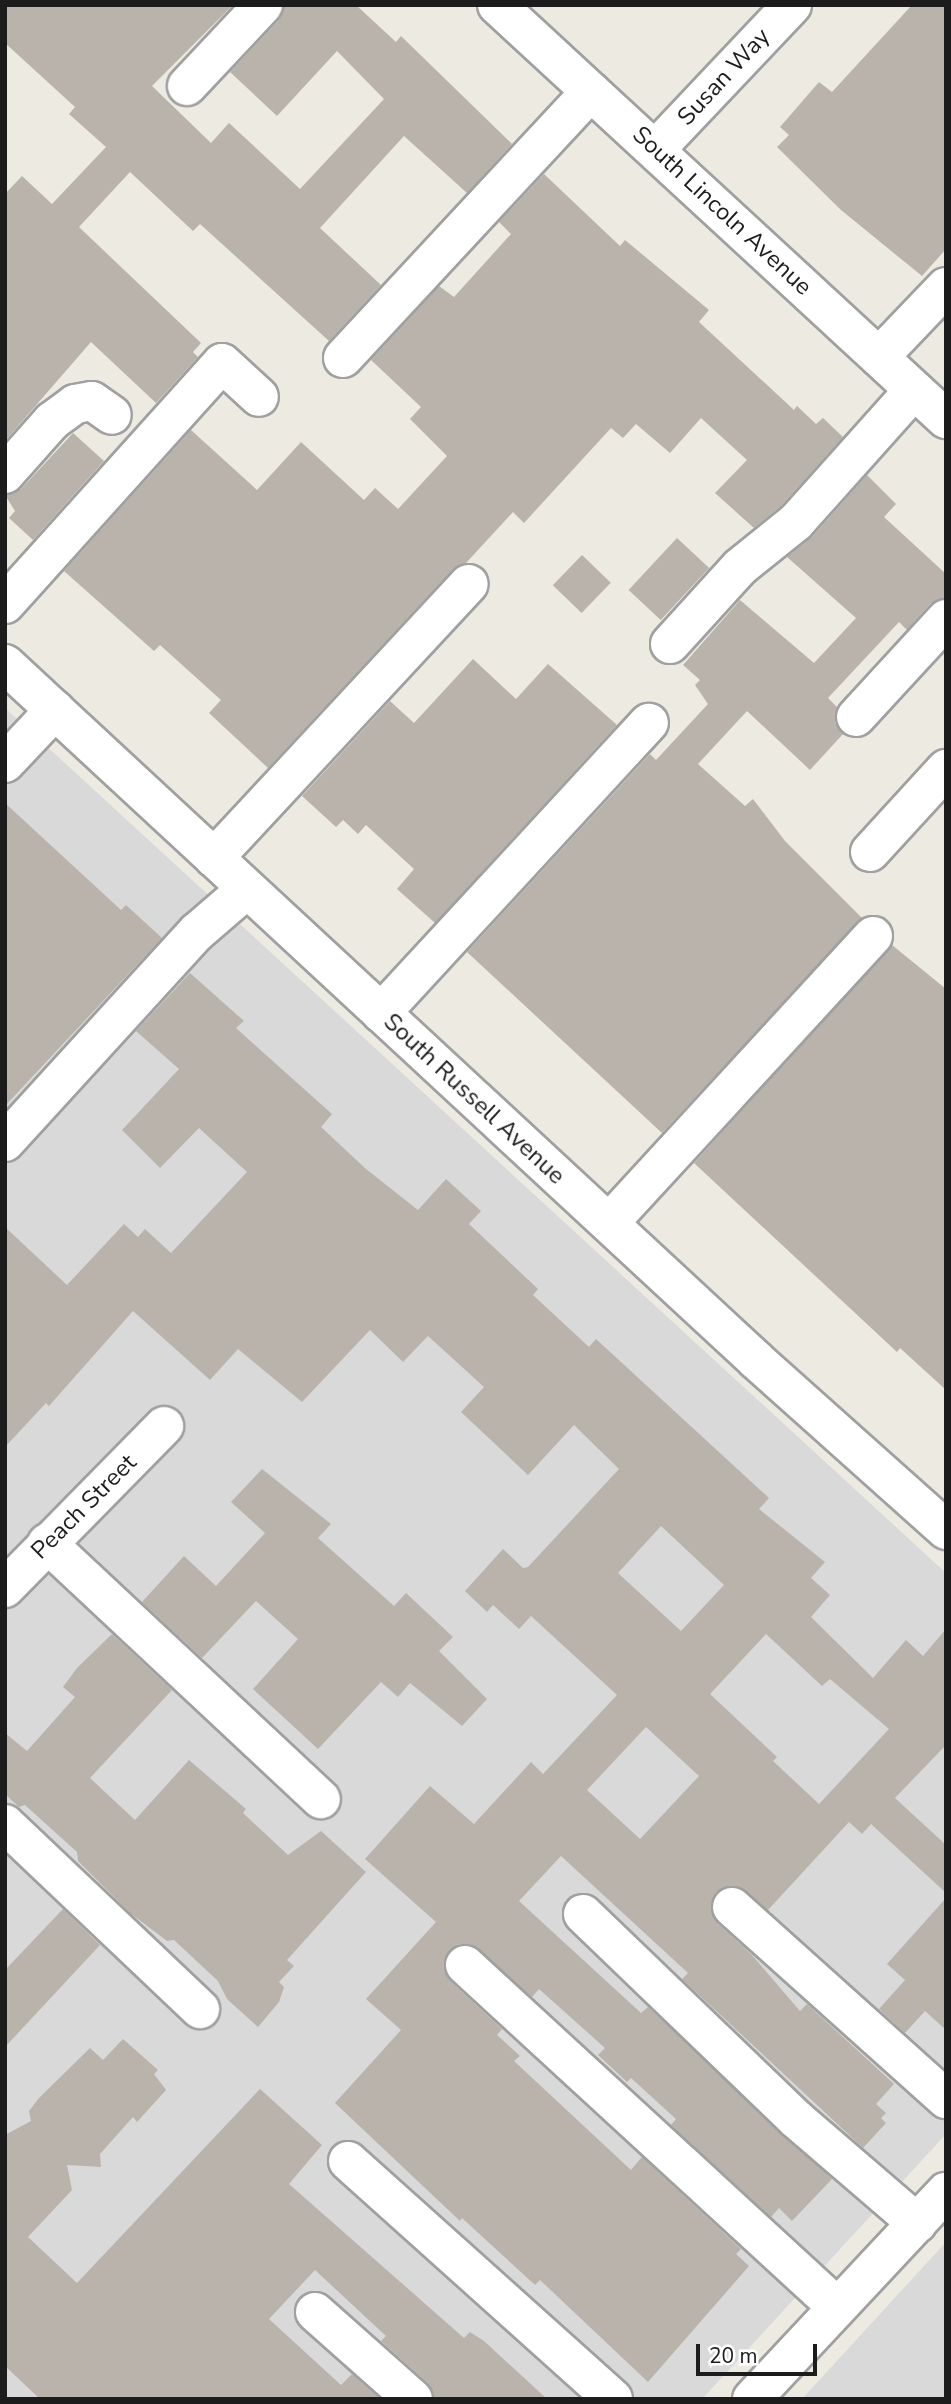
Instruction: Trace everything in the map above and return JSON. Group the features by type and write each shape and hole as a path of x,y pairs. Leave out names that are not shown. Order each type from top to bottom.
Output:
{"street":[{"path":"187,86 263,5"},
{"name":"South Lincoln Avenue","path":"496,5 656,149 946,419"},
{"name":"Susan Way","path":"656,149 792,5"},
{"path":"343,358 592,91"},
{"path":"879,357 946,287"},
{"path":"5,604 222,363 259,397"},
{"path":"670,643 740,567 796,522 914,390"},
{"path":"5,474 52,421 75,404 92,401 112,415"},
{"path":"214,858 469,584"},
{"path":"856,717 946,619"},
{"name":"South Russell Avenue","path":"5,664 609,1223 946,1530"},
{"path":"5,763 55,710"},
{"path":"381,1013 649,723"},
{"path":"870,852 946,769"},
{"path":"5,1142 121,1021 197,932 247,889"},
{"path":"609,1223 873,936"},
{"name":"Peach Street","path":"5,1588 164,1426"},
{"path":"47,1543 321,1799"},
{"path":"5,1824 200,2009"},
{"path":"732,1906 946,2099"},
{"path":"583,1914 796,2119 917,2222"},
{"path":"465,1965 836,2307"},
{"path":"348,2161 613,2399"},
{"path":"752,2399 946,2192"},
{"path":"315,2312 413,2399"}],"shaded area":[{"path":"5,708 946,1573 946,2134 702,2399 5,2399"},
{"path":"946,2242 946,2399 802,2399"}],"building":[{"path":"5,5 233,5 152,86 211,143 229,123 300,189 384,99 337,51 277,116 230,72 279,20 284,5 356,5 396,42 401,36 512,144 467,193 404,136 320,228 381,285 329,341 200,224 193,231 130,172 79,227 201,343 193,352 198,357 156,403 91,342 5,441 5,194 22,176 52,204 106,147 69,114 75,107 5,43"},
{"path":"912,5 946,5 946,249 922,276 841,210 777,147 789,135 780,127 819,82 832,92"},
{"path":"544,174 620,246 625,240 709,310 699,322 794,410 797,406 816,424 823,418 843,437 781,506 754,528 715,493 747,460 701,418 670,453 636,424 623,438 611,428 524,523 513,512 466,563 453,569 268,768 209,713 221,700 160,645 154,651 64,571 191,430 257,490 301,442 364,500 375,488 398,509 447,456 410,419 421,407 371,360 439,286 454,297 511,234 499,222"},
{"path":"73,433 104,461 33,540 9,518 15,511 5,495 21,489"},
{"path":"867,475 896,504 884,517 946,574 946,598 930,604 907,630 899,622 828,698 837,707 835,723 843,734 810,770 747,711 698,764 745,806 753,799 785,841 862,918 662,1133 467,952 650,754 656,760 708,704 695,685 700,680 683,665 740,600 814,663 856,618 787,557 812,537"},
{"path":"677,538 709,568 661,620 629,590"},
{"path":"582,555 611,583 582,613 553,585"},
{"path":"473,659 516,699 548,664 617,725 435,923 397,889 414,869 366,825 358,834 343,820 336,827 302,796 390,701 414,723"},
{"path":"5,803 121,910 126,905 162,938 5,1106"},
{"path":"892,945 946,989 946,1390 900,1348 897,1352 694,1163"},
{"path":"190,973 244,1021 236,1028 332,1114 321,1127 366,1169 418,1210 446,1179 481,1211 469,1224 538,1289 533,1295 589,1347 596,1339 769,1498 759,1509 825,1562 811,1578 830,1595 811,1617 873,1678 906,1640 923,1656 946,1629 946,1745 895,1798 946,1845 946,1893 871,1824 862,1834 849,1822 768,1910 736,1886 716,1892 711,1903 717,1923 751,1954 800,2011 807,2004 894,2084 876,2104 886,2113 881,2118 886,2123 863,2148 682,1979 688,1973 561,1856 519,1901 641,2013 648,2007 832,2179 792,2221 779,2208 771,2217 671,2125 676,2119 631,2078 627,2082 598,2055 605,2048 539,1989 532,1997 470,1944 458,1944 444,1960 450,1981 502,2029 497,2035 520,2056 514,2061 631,2170 642,2157 741,2249 736,2254 749,2266 648,2382 540,2280 535,2285 462,2218 460,2221 335,2103 401,2030 366,1999 436,1922 365,1859 430,1786 474,1824 531,1762 543,1774 617,1695 531,1616 519,1629 493,1605 487,1612 465,1591 503,1549 523,1568 528,1567 619,1469 574,1425 528,1475 461,1412 484,1387 428,1336 403,1362 370,1330 302,1402 238,1349 210,1380 133,1311 49,1406 46,1403 5,1447 5,1227 67,1285 124,1224 138,1237 145,1229 171,1253 247,1172 199,1128 160,1168 122,1130 179,1069 136,1031","holes":["661,1526 724,1585 681,1631 618,1573","766,1634 822,1686 830,1679 889,1729 819,1804 773,1761 777,1757 710,1694","646,1727 699,1776 640,1839 587,1790"]},
{"path":"262,1469 331,1524 318,1538 394,1606 406,1593 453,1637 439,1651 487,1699 462,1726 410,1683 398,1697 381,1682 318,1749 253,1689 298,1639 256,1601 202,1658 142,1602 184,1556 216,1586 265,1533 231,1502"},
{"path":"112,1634 172,1690 90,1778 135,1820 189,1760 246,1809 243,1813 288,1855 321,1831 366,1872 287,1960 294,1966 279,1982 284,1987 279,2002 258,2027 227,1999 218,1981 174,1940 167,1941 130,1913 78,1861 77,1852 25,1805 19,1807 5,1794 5,1733 27,1751 75,1697 63,1687 77,1668"},
{"path":"946,1898 946,2030 925,2011 905,2033 879,2009 905,1980 887,1964"},
{"path":"63,1909 100,1945 5,2047 5,1970"},
{"path":"123,2039 158,2070 154,2074 166,2090 137,2122 133,2117 100,2154 101,2167 67,2165 72,2190 28,2237 77,2283 260,2089 322,2145 289,2184 464,2338 470,2332 484,2341 547,2399 434,2399 428,2383 381,2341 386,2336 315,2270 269,2319 341,2385 352,2374 380,2399 40,2399 5,2366 5,2135 31,2121 29,2111 39,2098 90,2048 103,2060"}]}
